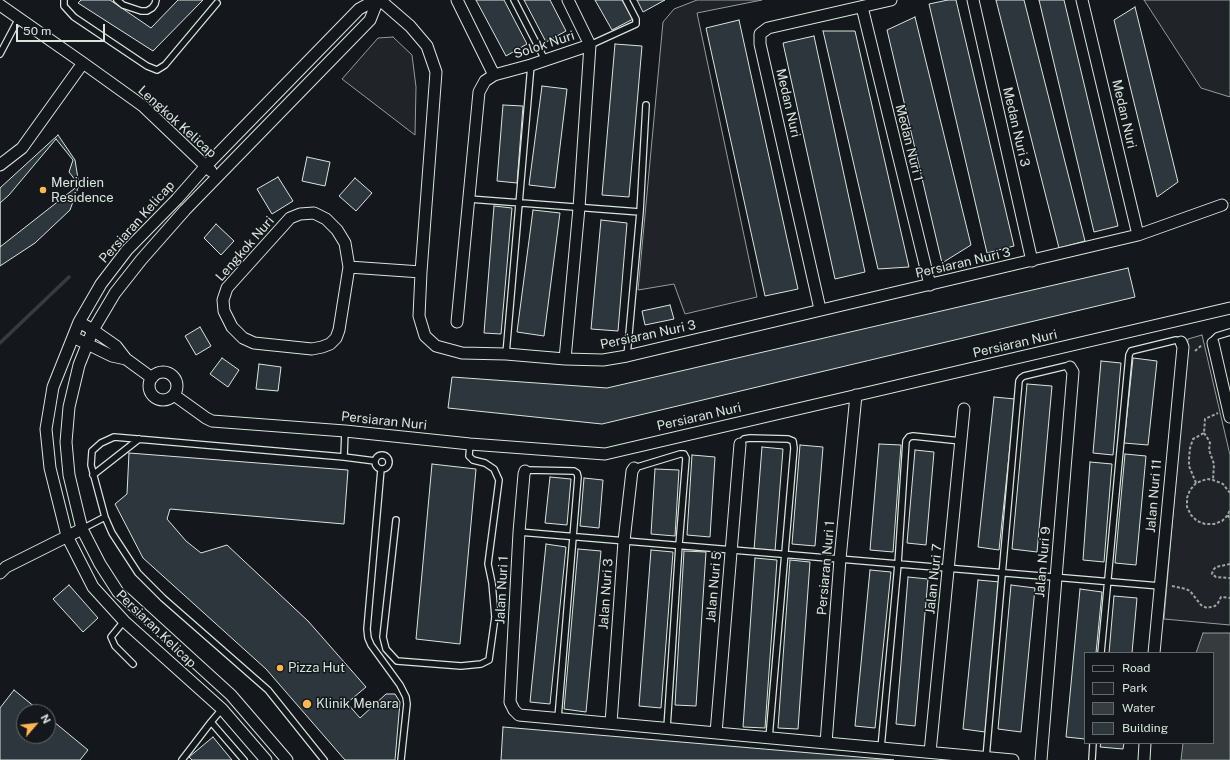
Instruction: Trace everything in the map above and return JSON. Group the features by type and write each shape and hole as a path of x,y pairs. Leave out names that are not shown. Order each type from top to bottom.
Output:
{"street":[{"name":"Persiaran Kelicap","path":"266,760 222,709 124,621 93,587 67,536 50,468 46,429 53,387 79,322 101,284 127,250 177,199 206,166 359,9 378,0"},
{"name":"Persiaran Kelicap","path":"287,760 231,694 118,592 100,564 82,529 69,475 66,442 70,400 79,365 93,330 115,294 141,260 185,210 370,20 378,0"},
{"name":"Persiaran Nuri 3","path":"378,0 410,26 427,46 436,72 419,316 426,336 436,346 462,353 603,360 627,356 1138,235 1222,205"},
{"path":"457,0 494,75 485,81 479,92 457,322"},
{"path":"568,0 590,45"},
{"name":"Medan Nuri","path":"820,310 760,44 760,34 768,28 891,0"},
{"name":"Medan Nuri 3","path":"973,0 1032,261"},
{"name":"Medan Nuri","path":"1082,0 1138,235"},
{"name":"Lengkok Kelicap","path":"0,5 143,106 217,177"},
{"name":"Medan Nuri 1","path":"862,7 930,285"},
{"name":"Solok Nuri","path":"494,75 531,65 590,45 579,208 564,359"},
{"path":"0,165 22,148 84,63"},
{"name":"Lengkok Nuri","path":"314,213 326,219 337,230 345,243 349,267 339,330 336,338 330,344 322,347 312,349 254,342 243,338 232,327 224,311 223,300 227,288 290,218 300,214 314,213"},
{"path":"349,267 421,272"},
{"name":"Persiaran Nuri","path":"174,395 212,421 345,431 470,444 605,454 1230,308"},
{"path":"79,322 116,346 126,359 152,378"},
{"path":"73,337 112,356 126,359"},
{"name":"Jalan Nuri 11","path":"1154,652 1183,348 1181,342"},
{"path":"1213,343 1230,417"},
{"name":"Jalan Nuri 9","path":"1041,760 1073,372 1070,367"},
{"path":"165,372 174,376 177,386 174,395 167,399 159,398 152,394 150,386 152,378 155,374 165,372"},
{"name":"Persiaran Nuri 1","path":"826,743 840,559 856,395"},
{"name":"Jalan Nuri 7","path":"930,752 964,409"},
{"name":"Jalan Nuri 5","path":"716,733 740,444"},
{"name":"Jalan Nuri 3","path":"611,723 624,541 632,471 634,468"},
{"name":"Jalan Nuri 1","path":"525,471 519,532 510,702 514,710 519,715 558,718"},
{"path":"0,573 6,567 82,529"},
{"path":"558,718 1012,760"},
{"path":"1144,760 1145,744"}],"lane":[{"path":"64,0 64,6 74,17 147,66 157,70 164,65 217,3"},
{"path":"117,0 123,5 141,11 147,11 152,8 156,0"},
{"path":"514,0 545,60"},
{"path":"590,45 636,24 636,20 626,0"},
{"path":"0,54 19,17"},
{"path":"506,354 531,65"},
{"path":"627,356 640,212 646,105"},
{"path":"468,199 640,212"},
{"path":"1213,343 1217,336 1230,332"},
{"path":"1101,652 1129,355 1131,351 1176,340 1181,342"},
{"path":"986,758 1018,381 1024,376 1066,366 1070,367"},
{"path":"344,457 345,431"},
{"path":"881,748 898,564 906,441 909,437 913,436 961,441"},
{"path":"324,760 268,690 163,598 138,573 112,533 105,517 91,465 92,451 102,443 114,437 375,461"},
{"path":"740,444 744,439 750,438 788,439 793,441 794,448 769,738"},
{"path":"93,475 139,439"},
{"path":"396,520 383,637 386,649 397,660 461,666 481,664 489,660 495,617 492,583 488,564 499,480 494,469 485,463 473,460 469,452 470,444"},
{"path":"634,468 680,454 684,454 686,458 667,728"},
{"path":"378,455 387,457 388,464 381,469 377,467 375,461 378,455"},
{"path":"381,469 367,629 368,638 371,645 400,685 406,697 407,704 401,760"},
{"path":"525,471 574,471 577,473 578,477 558,718"},
{"path":"82,529 105,517"},
{"path":"519,532 1160,586"},
{"path":"124,621 111,637 115,646 133,664"},
{"path":"182,760 222,709"},
{"path":"211,722 244,760"},
{"path":"1092,760 1093,744"}],"path":[{"path":"1181,367 1201,345 1213,343"},
{"path":"1213,480 1214,464 1208,450 1210,443 1204,433 1205,419 1217,413"},
{"path":"1196,483 1190,466 1190,448 1193,439 1204,433"},
{"path":"1230,493 1223,484 1207,479 1196,483 1190,490 1187,498 1187,507 1191,515 1197,521 1205,524 1214,524 1222,521 1228,515 1230,509"},
{"path":"1228,515 1230,520"},
{"path":"1230,564 1216,567 1212,574 1216,578 1230,578"},
{"path":"1160,586 1186,588 1190,590 1201,605 1207,608 1215,606 1221,597 1230,598"}],"green space":[{"path":"697,0 762,0 697,13 757,297 685,314 674,284 638,290 663,22 674,9"},
{"path":"1144,0 1230,0 1230,97 1201,88"},
{"path":"393,37 412,55 416,87 415,135 342,79 378,38"},
{"path":"1202,335 1230,455 1230,625 1164,619 1188,339"}],"water":[{"path":"1203,633 1230,633 1230,760 1181,760 1183,744 1214,744 1214,652 1196,652"}],"building":[{"path":"81,0 110,0 151,28 178,0 203,0 153,51 78,3"},
{"path":"476,0 504,0 527,44 506,56"},
{"path":"524,0 550,0 566,31 546,42"},
{"path":"595,0 622,0 633,19 612,30"},
{"path":"637,0 665,0 643,12"},
{"path":"956,0 1014,246 987,253 929,4"},
{"path":"996,0 1024,0 1085,241 1059,248"},
{"path":"1039,0 1064,0 1118,226 1094,232"},
{"path":"1135,7 1178,182 1157,197 1114,20"},
{"path":"915,17 971,245 942,263 887,30"},
{"path":"739,20 798,289 765,296 706,28"},
{"path":"823,31 855,31 909,267 878,269"},
{"path":"814,36 865,272 835,279 783,43"},
{"path":"615,44 642,46 629,197 602,195"},
{"path":"542,86 567,89 555,188 529,185"},
{"path":"503,105 523,106 517,183 497,181"},
{"name":"Meridien Residence","path":"58,135 75,160 79,185 70,210 35,243 0,266 0,188"},
{"name":"Meridien Residence","path":"56,139 73,160 69,172 79,185 0,247 0,203 9,195"},
{"path":"307,157 330,162 325,186 302,181"},
{"path":"278,177 293,201 272,214 257,189"},
{"path":"355,178 372,193 356,211 339,196"},
{"path":"494,206 512,208 501,334 484,333"},
{"path":"533,210 560,213 544,336 517,332"},
{"path":"601,220 627,223 618,331 591,329"},
{"path":"216,224 234,241 221,255 204,238"},
{"path":"1128,268 1135,297 602,424 448,408 452,377 607,388"},
{"path":"670,305 674,319 645,325 642,311"},
{"path":"200,327 211,346 196,355 185,336"},
{"path":"222,358 239,370 228,387 210,374"},
{"path":"1133,358 1157,361 1148,445 1124,443"},
{"path":"1101,361 1121,363 1113,455 1093,453"},
{"path":"259,364 281,367 278,391 256,389"},
{"path":"1027,384 1052,386 1037,552 1012,549"},
{"path":"994,397 1015,399 999,550 978,547"},
{"path":"879,444 901,445 893,552 870,550"},
{"path":"800,445 823,447 815,546 792,544"},
{"path":"762,447 783,449 775,551 754,550"},
{"path":"915,450 934,452 926,545 907,543"},
{"path":"129,453 348,470 344,524 170,509 167,519 186,541 201,553 227,545 308,621 366,687 347,703 360,718 386,694 395,694 400,702 395,760 345,760 266,669 143,558 115,504 127,494"},
{"path":"1125,454 1146,456 1136,565 1115,563"},
{"path":"692,455 715,457 710,537 687,535"},
{"path":"1090,462 1112,464 1104,562 1083,560"},
{"path":"432,464 476,469 460,644 416,639"},
{"path":"655,469 679,470 675,536 651,534"},
{"path":"550,477 571,479 567,525 545,523"},
{"path":"584,478 603,480 599,528 580,526"},
{"path":"546,544 566,547 550,704 530,702"},
{"path":"578,549 601,551 586,712 564,709"},
{"path":"651,550 673,552 661,708 639,706"},
{"path":"684,551 706,552 696,706 675,705"},
{"path":"755,558 777,560 765,728 743,727"},
{"path":"790,560 810,562 798,729 778,728"},
{"path":"870,570 891,572 875,728 855,726"},
{"path":"908,577 928,579 915,726 896,724"},
{"path":"978,580 1000,582 985,732 963,729"},
{"path":"69,585 98,618 83,632 53,599"},
{"path":"1011,585 1035,588 1021,732 998,729"},
{"path":"1080,589 1102,592 1096,652 1084,652 1084,739 1066,737"},
{"path":"1114,596 1137,598 1132,652 1109,652"},
{"path":"14,690 31,704 16,704 16,744 56,744 56,724 88,750 80,760 0,760 0,708"},
{"path":"503,727 894,760 501,760"},
{"path":"213,737 232,760 192,760 189,757"},
{"path":"1101,744 1124,744 1123,749 1100,747"}],"waterway":[{"path":"0,343 69,277"}],"place":[{"name":"Meridien Residence","path":"43,190"},
{"name":"Pizza Hut","path":"280,668"},
{"name":"Klinik Menara","path":"307,704"}]}
